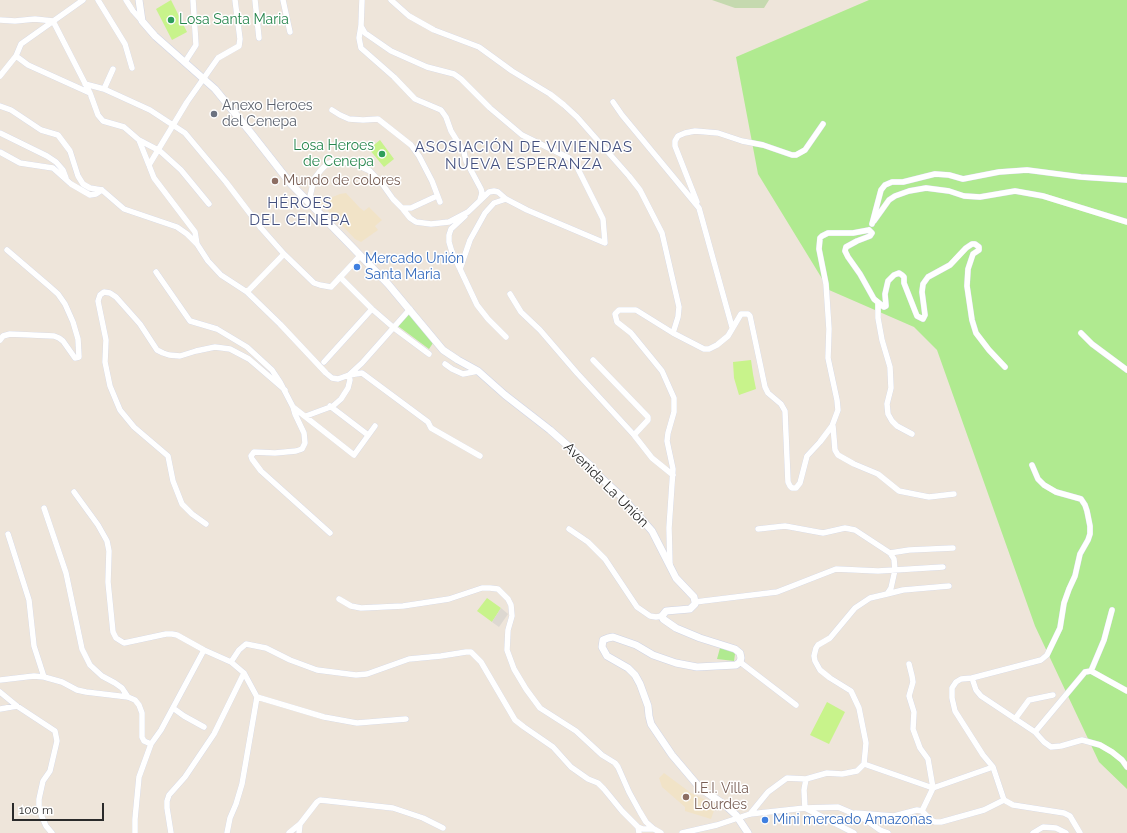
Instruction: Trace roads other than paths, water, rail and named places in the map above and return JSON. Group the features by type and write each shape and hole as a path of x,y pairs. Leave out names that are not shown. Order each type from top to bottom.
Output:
{"main road":[{"path":"139,0 142,21"},
{"name":"Avenida La Unión","path":"142,21 155,36 215,89 291,184 388,284 443,350 478,371 505,395 550,430 592,467 597,474 622,497 652,531 676,578 694,597 695,602"},
{"path":"695,602 693,607 666,611 662,616 676,628 700,638 735,649 740,653 741,658 740,662 736,665 697,667 676,663 653,655 636,644 613,637 605,639 602,644 602,649 607,656 628,668 636,675 648,706 651,724 672,755 700,788 725,805 738,818 748,833"}],"street":[{"path":"0,76 16,56 21,44 83,0"},
{"path":"98,0 125,44 132,68"},
{"path":"126,0 142,21"},
{"path":"186,62 196,45 193,0"},
{"path":"149,165 173,125 218,58 239,46 240,42 235,0"},
{"path":"255,0 259,38"},
{"path":"283,0 290,32"},
{"path":"362,0 361,26 358,38 364,51 394,77 415,99 441,110 446,117 451,131 464,152 466,161 481,189 482,193 480,200"},
{"path":"391,0 409,16 434,30 479,47 512,71 560,101 577,117 629,176 640,190 662,233 679,307 678,317 673,333"},
{"path":"0,20 15,21 34,19 53,21"},
{"path":"53,21 90,93 98,115 103,121 124,127 139,140 157,150 181,170 209,204"},
{"path":"361,26 365,33 391,51 427,67 454,74 490,108 522,135 568,158 576,165 603,219 605,242 527,210 494,191 489,192 480,200 452,229 449,235 449,242 452,252 477,306 506,337"},
{"path":"16,56 28,65 90,93"},
{"path":"104,89 113,69"},
{"path":"85,84 104,89 150,110 185,133 226,182 261,228 284,254 314,283 320,286 331,287 360,256"},
{"path":"613,102 622,115 699,208"},
{"path":"0,106 11,110 41,130 58,135 70,151 78,176 83,184 90,188 102,190 124,209 177,227 187,234 197,244 208,261 221,275 247,292 332,378 338,379 357,373 365,375 428,422 431,428 480,456"},
{"path":"332,110 349,118 363,120 374,118 382,121 410,145 419,156 432,181 440,202"},
{"path":"732,327 699,208 675,146 675,141 678,136 684,133 695,131 718,133 796,155 805,150 823,124"},
{"path":"0,133 56,162 63,170 67,180"},
{"path":"139,140 154,178 195,232 197,244"},
{"path":"0,152 20,163 53,168 67,180 90,195 96,194 102,190"},
{"path":"309,201 314,179 326,164 332,162 343,162 357,165 370,171 383,184 393,199 410,218 416,222 424,224 449,222 468,212"},
{"path":"872,224 881,190 885,185 892,182 904,182 936,174 949,175 963,179 999,172 1027,170 1081,177 1127,180"},
{"path":"869,230 889,200 909,191 926,188 949,191 964,196 980,197 1015,191 1043,196 1127,222"},
{"path":"402,208 411,208 437,196"},
{"path":"460,269 470,240 485,213 494,203 506,199"},
{"path":"869,230 872,233 870,236 848,246 845,251 848,258 860,274 874,299 881,306 886,306 885,294 888,281 894,275 899,273 904,277 904,283 915,312 917,316 923,319 925,314 922,284 928,277 950,265 966,248 972,244 979,247 973,254 968,269 967,286 972,320 976,333 1005,367"},
{"path":"670,567 668,528 673,469 667,441 674,412 674,398 662,371 631,333 617,322 615,314 619,310 636,310 673,333 698,346 709,349 717,345 728,336 732,327 742,314 746,313 750,316 765,388 768,393 781,404 786,418 788,482 792,488 796,488 800,483 807,456 832,426 838,410 838,400 828,358 829,330 826,284 819,243 822,236 828,233 853,233 869,230"},
{"path":"0,340 3,336 10,334 54,336 63,341 75,358 79,357 78,339 73,322 65,304 58,294 7,250"},
{"path":"247,292 284,254"},
{"path":"156,272 190,321 217,329 247,347 272,370 285,390 293,407 294,414 304,432 305,443 302,449 296,451 275,454 254,452 251,456 252,459 261,471 330,533"},
{"path":"340,277 372,309 394,328 429,354"},
{"path":"206,524 192,514 182,504 173,481 168,456 134,427 120,410 110,386 105,362 106,340 98,301 100,295 104,292 110,293 116,297 140,324 157,350 169,355 180,356 215,347 230,350 249,359 285,390"},
{"path":"510,294 521,312 540,330 634,435 652,458 673,475"},
{"path":"878,303 878,318 882,340 890,367 891,388 887,404 888,414 897,426 912,434"},
{"path":"324,362 372,309"},
{"path":"349,375 410,309"},
{"path":"1082,333 1092,344 1127,370"},
{"path":"593,360 648,417 648,420 634,435"},
{"path":"444,364 463,374 478,371"},
{"path":"306,416 330,406 341,399 348,388 350,380 349,375"},
{"path":"330,406 368,435"},
{"path":"293,407 354,455 375,426"},
{"path":"832,426 835,450 838,455 854,464 878,474 899,491 929,497 954,494"},
{"path":"1032,465 1038,479 1044,486 1056,492 1081,499 1085,504 1090,526 1090,534 1080,554 1076,576 1064,603 1060,628 1046,655 1041,660 972,678 961,679 956,682 952,688 952,698 955,711 983,755 993,767 1004,800 1013,805 1064,813 1070,816 1080,833"},
{"path":"74,492 98,525 107,541 109,551 108,582 113,632 116,638 124,643 166,634 178,635 204,650 231,662 244,673 255,692 257,697 242,784 230,818 227,833"},
{"path":"44,508 66,573 82,649 90,665 102,676 116,683 122,688 128,697"},
{"path":"758,529 785,526 823,534 845,528 855,530 890,553 894,559 895,570 891,588 887,594"},
{"path":"569,529 588,542 605,559 637,607 650,616 656,618 662,616"},
{"path":"8,534 29,600 34,646 44,677"},
{"path":"890,553 909,550 953,548"},
{"path":"695,602 777,592 790,588 825,572 836,569 878,571 943,567"},
{"path":"750,814 768,792 787,778 806,779 827,773 842,774 857,771 864,764 866,743 859,708 851,691 820,670 814,656 818,645 830,638 855,608 870,598 903,590 949,586"},
{"path":"338,598 351,606 361,608 403,606 449,599 482,588 498,589 508,599 511,605 512,616 508,630 507,650 514,669 526,689 540,708 576,731 602,756 615,762 629,792 646,822 661,833"},
{"path":"1091,671 1104,640 1112,610"},
{"path":"231,662 239,650 246,644 270,649 290,660 317,670 356,675 366,674 409,659 470,652 481,662 515,720 552,748 570,767 588,779 598,783 638,830 654,829"},
{"path":"135,833 139,777 151,744 161,730 204,650"},
{"path":"740,662 796,705"},
{"path":"909,664 913,682 909,696 914,712 913,729 920,748 928,759 933,788 922,811"},
{"path":"1035,732 1083,674 1088,670 1127,691"},
{"path":"170,833 167,808 169,796 185,777 214,734 244,673"},
{"path":"0,680 34,676 44,677 62,682 77,690 128,697 135,700 140,705 142,713 142,737 144,741 151,744"},
{"path":"972,678 976,690 981,696 1035,732 1044,742 1051,746 1061,746 1082,740 1100,745 1122,760 1127,767"},
{"path":"0,692 17,706 55,731 57,741 50,771 43,781 39,799 39,808 42,817 46,826 52,833"},
{"path":"1015,719 1029,700 1053,695"},
{"path":"257,697 324,717 357,723 406,719"},
{"path":"0,709 17,706"},
{"path":"173,708 204,728"},
{"path":"864,764 933,788 993,767"},
{"path":"805,808 804,790 806,779"},
{"path":"289,833 300,824 320,800 393,808 423,818 443,828"},
{"path":"852,813 894,816 917,810 922,811 935,822 941,822 984,810 1004,800"},
{"path":"682,833 695,831 750,814 805,808 838,807 866,820 880,830 888,833"},
{"path":"805,808 854,833"},
{"path":"299,833 300,824"},
{"path":"1033,833 1044,827 1056,828 1066,833"}],"place":[{"name":"Losa Santa Maria","path":"171,20"},
{"name":"Anexo Heroes del Cenepa","path":"214,114"},
{"name":"Losa Heroes de Cenepa","path":"382,154"},
{"name":"Mundo de colores","path":"275,181"},
{"name":"Mercado Unión Santa Maria","path":"357,267"},
{"name":"I.E.I. Villa Lourdes","path":"686,797"},
{"name":"Mini mercado Amazonas","path":"765,820"}],"district":[{"name":"ASOSIACIÓN DE VIVIENDAS NUEVA ESPERANZA","path":"524,156"},
{"name":"HÉROES DEL CENEPA","path":"300,212"}]}
